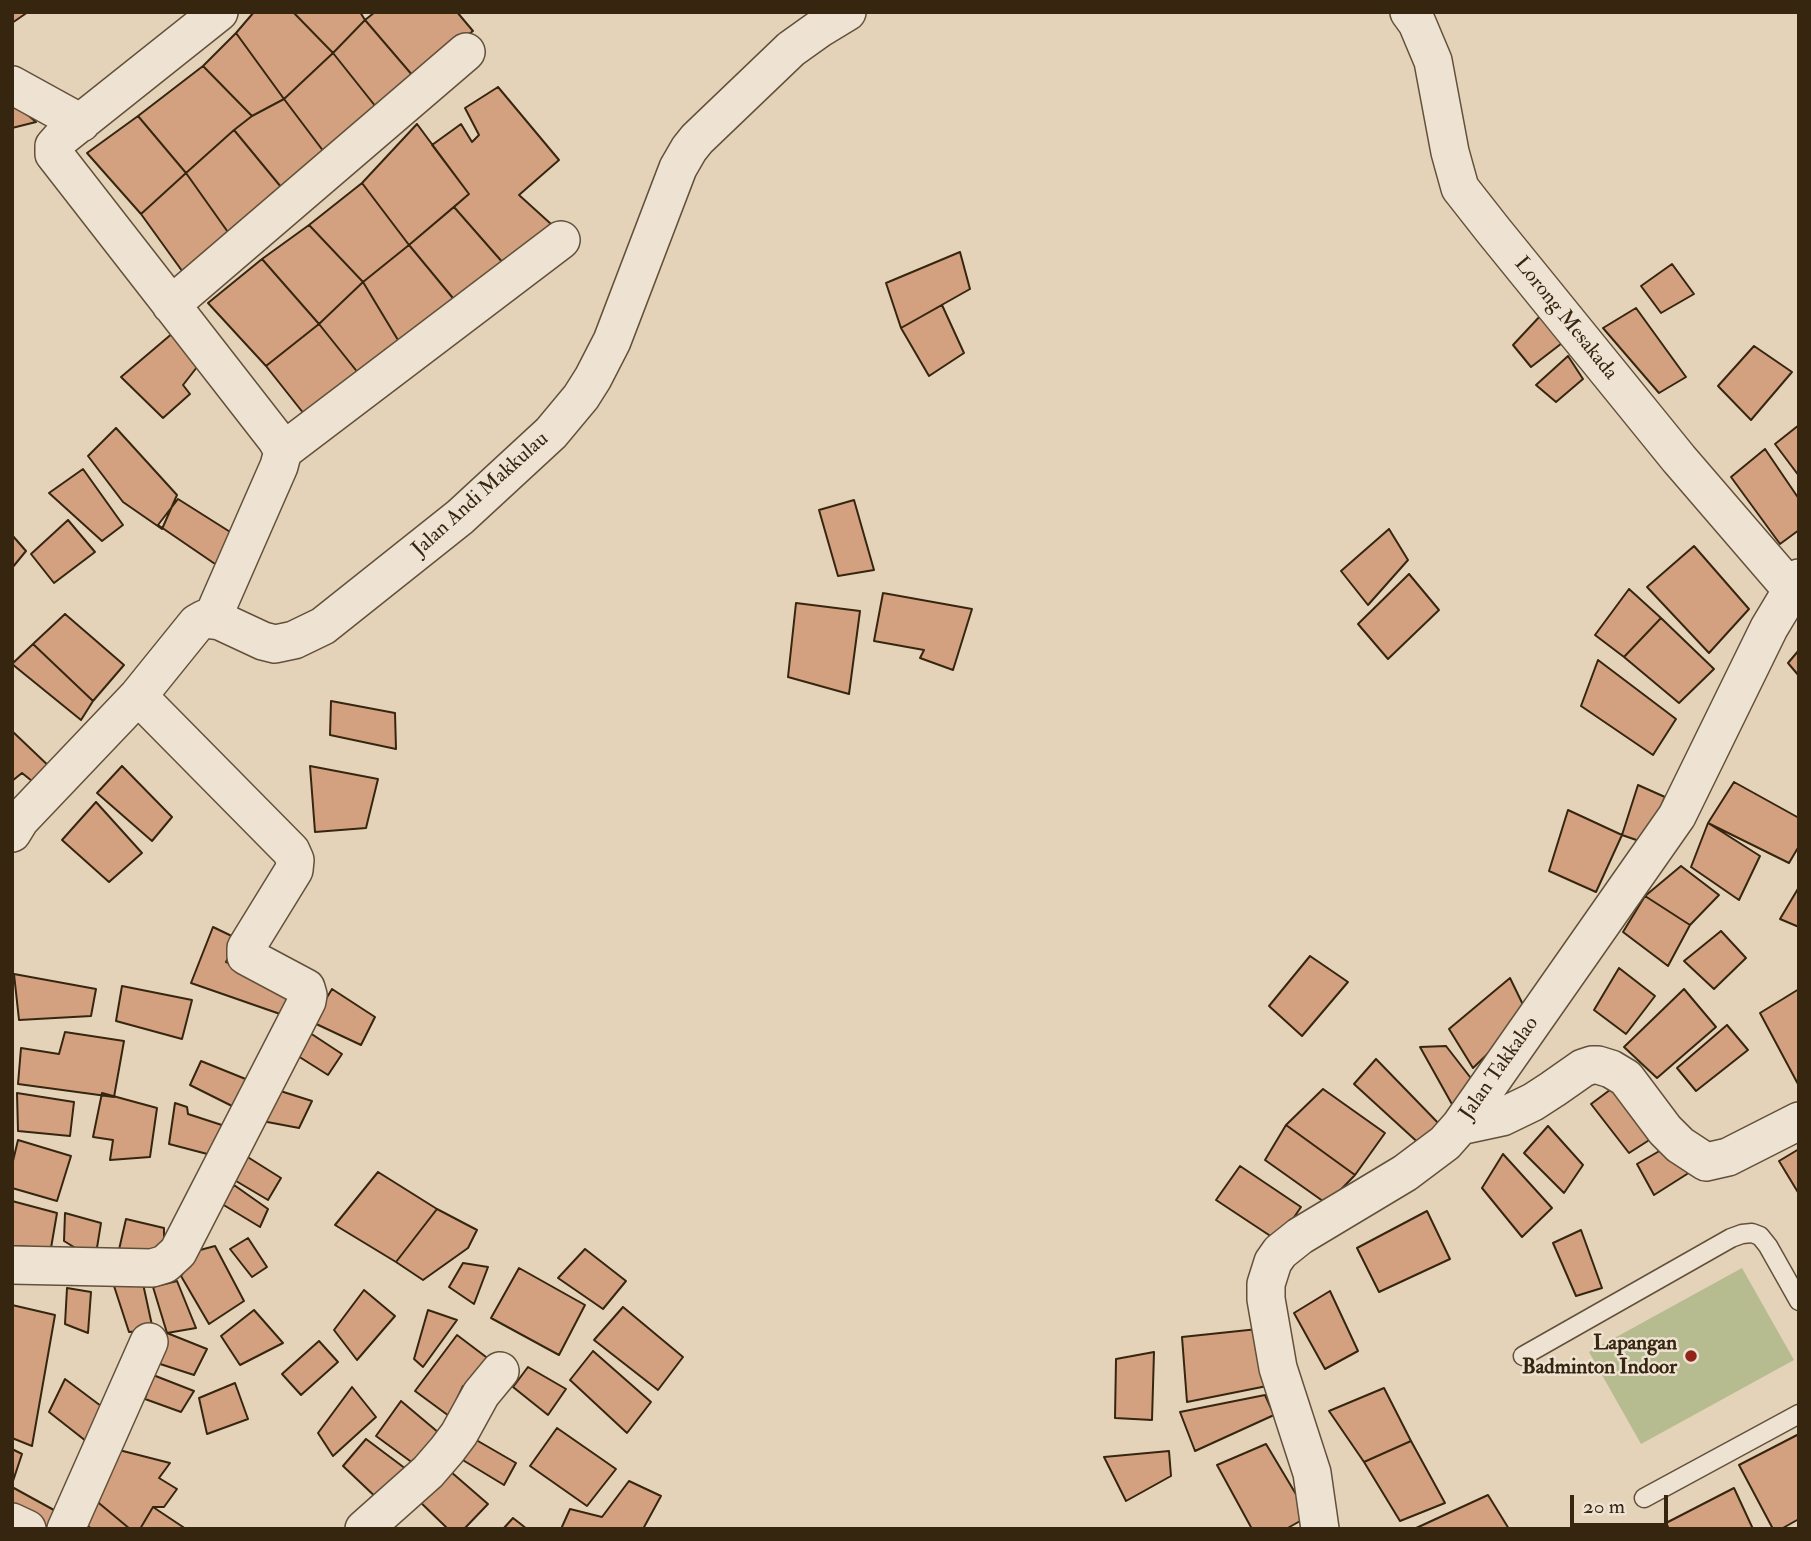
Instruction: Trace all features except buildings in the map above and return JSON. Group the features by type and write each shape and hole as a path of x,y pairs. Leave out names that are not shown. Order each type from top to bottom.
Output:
{"street":[{"path":"219,12 57,142 54,153 283,451"},
{"name":"Jalan Andi Makkulau","path":"212,619 275,644 294,640 323,626 460,517 551,433 593,379 612,341 678,167 689,149 791,49 847,12"},
{"name":"Lorong Mesakada","path":"1409,12 1417,23 1433,61 1450,152 1460,188 1679,459 1795,584"},
{"path":"171,305 466,52"},
{"path":"12,85 81,123"},
{"path":"12,833 20,820 138,696 197,623 212,619 279,466 283,451 561,240"},
{"name":"Jalan Takkalao","path":"1320,1529 1312,1473 1275,1354 1266,1299 1266,1284 1273,1262 1280,1252 1300,1236 1405,1173 1445,1143 1460,1126 1676,816 1769,628 1795,584"},
{"path":"12,1265 152,1268 165,1264 178,1252 309,995 306,989 246,956 246,948 294,870 295,860 291,850 138,696"},
{"path":"1460,1126 1502,1117 1533,1102 1583,1068 1592,1065 1611,1069 1626,1078 1665,1130 1680,1145 1706,1162 1728,1157 1799,1121"},
{"path":"66,1529 149,1342"},
{"path":"364,1529 434,1465 459,1434 481,1394 500,1371"},
{"path":"12,1522 27,1529"}],"lane":[{"path":"1524,1356 1742,1234 1760,1236 1799,1301"},
{"path":"1644,1498 1799,1414"}],"green space":[{"name":"Lapangan Badminton Indoor","path":"1742,1268 1794,1360 1641,1444 1589,1352"}],"place":[{"name":"Lapangan Badminton Indoor","path":"1691,1356"}]}
